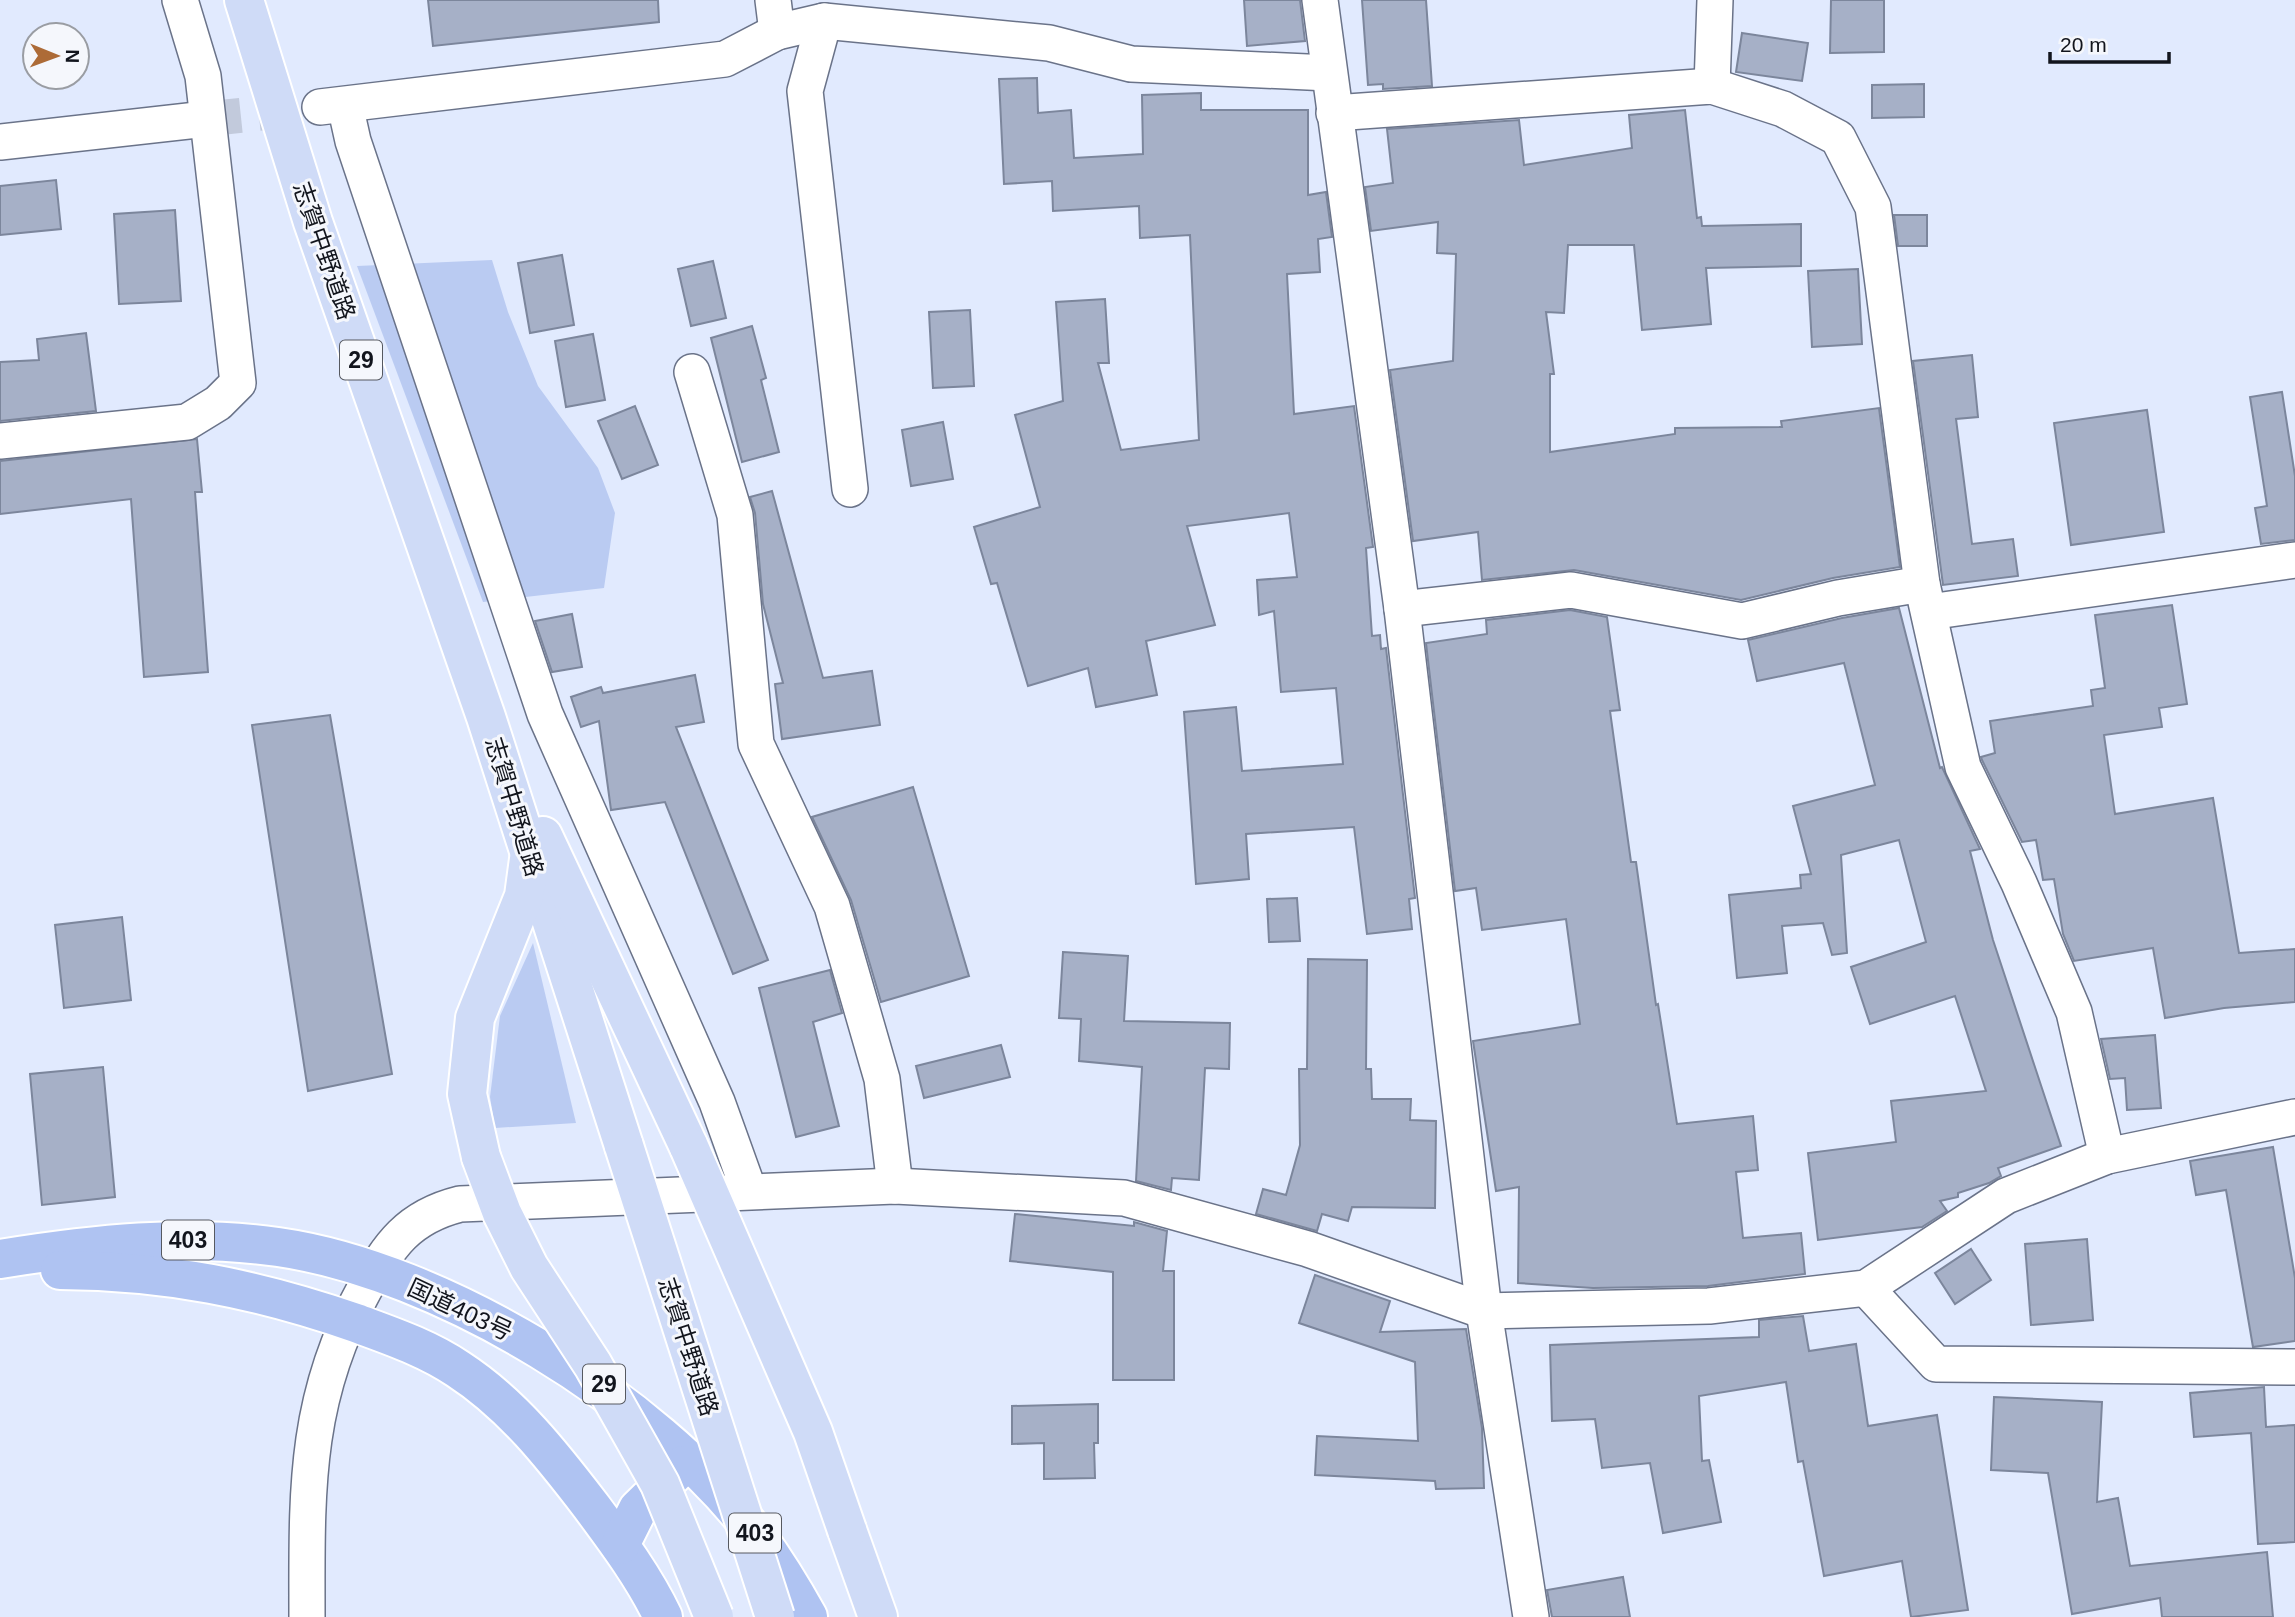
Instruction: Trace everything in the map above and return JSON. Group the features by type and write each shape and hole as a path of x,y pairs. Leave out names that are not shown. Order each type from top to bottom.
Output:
{"highway":[{"name":"国道403号","path":"0,1259 139,1241 181,1239 282,1247 374,1272 425,1290 545,1352 656,1430 754,1532 808,1617"},
{"name":"国道403号","path":"0,1269 99,1270 218,1283 309,1306 406,1341 458,1368 500,1402 555,1459 620,1545 663,1617"},
{"path":"620,1545 638,1509 687,1461"}],"main road":[{"name":"志賀中野道路","path":"244,0 313,222 486,717 775,1617"},
{"name":"29","path":"486,717 689,1147 808,1420 878,1617"},
{"name":"29","path":"529,856 524,896 475,1018 471,1043 467,1094 481,1157 502,1213 529,1267 593,1365 660,1484 714,1617"}],"street":[{"path":"0,441 187,422 218,403 239,383 203,76 180,0"},
{"path":"1320,0 1402,609 1484,1311 1531,1617"},
{"path":"1712,86 1715,0"},
{"path":"749,1191 717,1102 545,713 353,141 333,106 725,59 775,16 1049,43 1131,64 1329,73"},
{"path":"824,21 805,92 850,489"},
{"path":"1334,113 1712,86 1783,108 1838,138 1873,207 1925,598 1963,768 2019,883 2074,1012 2107,1156"},
{"path":"0,142 206,119"},
{"path":"692,372 735,515 756,744 832,906 882,1079 895,1186"},
{"path":"1402,609 1571,590 1742,621 1838,598 1925,598 2295,559"},
{"path":"307,1617 310,1449 321,1394 347,1320 374,1272 400,1236 420,1217 460,1204 895,1186 1124,1198 1308,1249 1484,1311 1709,1306 1866,1288 2007,1196 2107,1156 2295,1117"},
{"path":"1866,1288 1936,1364 2295,1367"}],"shaded area":[{"path":"492,260 508,312 538,386 598,468 615,513 604,588 483,602 357,266"},
{"path":"533,943 576,1123 495,1128 490,1097 500,1016"}],"building":[{"path":"428,0 658,0 659,22 433,46"},
{"path":"1244,0 1300,0 1305,41 1247,46"},
{"path":"1362,0 1426,0 1432,86 1383,89 1383,84 1368,85"},
{"path":"1831,0 1884,0 1884,52 1830,53"},
{"path":"1742,33 1808,43 1802,81 1736,72"},
{"path":"1037,78 1038,113 1071,110 1074,158 1143,154 1142,95 1201,93 1201,110 1308,110 1308,195 1326,192 1332,237 1318,239 1320,272 1287,274 1294,414 1354,406 1373,547 1366,548 1372,636 1380,635 1381,649 1386,648 1415,898 1409,899 1412,929 1367,934 1354,827 1246,834 1249,879 1196,884 1184,712 1236,707 1242,771 1343,764 1336,688 1281,692 1274,611 1259,615 1257,580 1297,577 1289,513 1187,526 1215,625 1146,641 1157,695 1096,707 1088,668 1028,686 997,583 991,584 974,527 1040,507 1015,415 1063,401 1056,302 1105,299 1109,363 1098,363 1121,450 1199,440 1190,235 1140,238 1139,206 1053,211 1052,181 1004,184 999,79"},
{"path":"1924,84 1924,117 1872,118 1872,85"},
{"path":"1685,110 1697,218 1701,217 1702,226 1801,224 1801,266 1706,268 1711,324 1642,330 1634,245 1568,245 1564,313 1546,312 1554,374 1550,374 1550,452 1675,434 1675,428 1782,427 1781,421 1879,408 1900,567 1833,578 1741,600 1574,570 1482,580 1478,532 1413,541 1390,370 1453,361 1456,254 1437,253 1438,222 1371,231 1365,187 1393,183 1387,129 1519,120 1524,165 1632,148 1629,115"},
{"path":"56,180 61,229 0,235 0,186"},
{"path":"175,210 181,301 119,304 114,214"},
{"path":"1894,215 1927,215 1927,246 1898,246"},
{"path":"562,255 574,325 530,333 518,263"},
{"path":"713,261 726,318 691,326 678,269"},
{"path":"1858,269 1862,344 1812,347 1808,271"},
{"path":"970,310 974,386 933,388 929,312"},
{"path":"752,326 766,378 761,380 779,452 742,462 711,338"},
{"path":"86,333 96,411 0,421 0,362 39,360 37,339"},
{"path":"593,334 605,400 566,407 555,341"},
{"path":"1972,355 1978,417 1956,419 1972,544 2013,539 2018,576 1943,585 1913,361"},
{"path":"2282,392 2295,476 2295,540 2261,544 2255,508 2267,506 2250,397"},
{"path":"635,406 658,465 622,479 598,421"},
{"path":"2147,410 2164,532 2071,545 2054,423"},
{"path":"943,422 953,479 911,486 902,430"},
{"path":"197,439 202,492 195,492 208,672 144,677 131,499 0,514 0,461"},
{"path":"772,491 823,678 872,671 880,725 782,739 775,684 783,683 763,604 755,513 750,497"},
{"path":"2172,605 2187,704 2159,708 2162,727 2104,735 2115,814 2213,798 2239,953 2295,949 2295,1002 2224,1008 2165,1018 2153,948 2074,961 2063,934 2054,879 2043,880 2036,840 2022,842 1981,757 1995,753 1990,721 2093,706 2091,690 2105,688 2095,615"},
{"path":"1899,608 1940,768 1942,767 1980,849 1970,851 1993,940 2061,1146 1998,1168 2001,1176 1989,1183 1958,1193 1958,1197 1940,1201 1947,1211 1922,1227 1818,1240 1808,1153 1896,1142 1891,1101 1986,1091 1955,996 1870,1024 1851,967 1926,942 1899,840 1841,855 1847,953 1832,955 1823,923 1782,926 1787,973 1737,978 1729,895 1801,888 1800,875 1811,874 1793,806 1875,785 1844,663 1757,681 1748,640"},
{"path":"1570,610 1607,617 1620,710 1610,711 1631,862 1636,862 1656,1005 1658,1004 1677,1124 1753,1116 1758,1170 1736,1172 1743,1238 1801,1233 1805,1274 1708,1286 1593,1288 1518,1283 1519,1187 1496,1191 1473,1041 1580,1024 1566,919 1482,930 1476,888 1455,891 1426,643 1487,634 1486,620"},
{"path":"572,614 582,667 552,672 535,621"},
{"path":"695,675 704,722 676,727 768,960 733,974 665,802 611,810 599,721 581,727 571,697 601,687 603,693"},
{"path":"330,715 392,1074 308,1091 252,725"},
{"path":"913,787 969,976 881,1002 851,900 812,817"},
{"path":"1297,898 1300,941 1269,942 1267,899"},
{"path":"122,917 131,1000 64,1008 55,925"},
{"path":"1063,952 1128,956 1124,1021 1230,1023 1229,1069 1205,1068 1199,1180 1172,1178 1171,1190 1136,1181 1142,1067 1079,1061 1081,1019 1059,1018"},
{"path":"1308,959 1367,960 1366,1069 1371,1069 1372,1099 1411,1099 1410,1120 1436,1121 1435,1208 1352,1207 1348,1221 1322,1214 1317,1231 1256,1214 1263,1189 1286,1195 1300,1145 1299,1069 1307,1069"},
{"path":"830,970 842,1013 813,1022 839,1126 796,1137 759,988"},
{"path":"2155,1035 2161,1108 2127,1110 2125,1078 2110,1079 2101,1039"},
{"path":"1001,1045 1010,1077 924,1098 916,1066"},
{"path":"103,1067 115,1197 42,1205 30,1074"},
{"path":"2273,1147 2295,1278 2295,1341 2253,1347 2226,1190 2196,1195 2190,1161"},
{"path":"1015,1214 1134,1226 1134,1222 1167,1231 1163,1271 1174,1271 1174,1380 1113,1380 1113,1272 1010,1261"},
{"path":"2087,1239 2093,1320 2031,1325 2025,1244"},
{"path":"1971,1249 1991,1280 1955,1304 1935,1273"},
{"path":"1315,1275 1390,1301 1380,1332 1466,1329 1482,1428 1484,1488 1436,1489 1435,1481 1315,1475 1317,1436 1418,1441 1415,1362 1299,1323"},
{"path":"1803,1316 1809,1351 1856,1344 1868,1426 1937,1415 1968,1610 1911,1617 1902,1561 1824,1576 1803,1461 1798,1462 1786,1382 1699,1396 1702,1461 1709,1460 1721,1522 1663,1533 1650,1463 1602,1468 1595,1419 1552,1421 1550,1345 1759,1337 1759,1320"},
{"path":"2264,1387 2266,1427 2295,1425 2295,1542 2258,1544 2251,1433 2194,1437 2190,1393"},
{"path":"1994,1397 2102,1402 2097,1502 2118,1498 2130,1566 2267,1552 2273,1617 2162,1617 2160,1598 2072,1614 2048,1473 1991,1470"},
{"path":"1098,1404 1098,1443 1094,1443 1095,1478 1044,1479 1044,1443 1012,1444 1012,1406"},
{"path":"1623,1577 1630,1617 1552,1617 1547,1590"}],"tunnel":[{"path":"206,119 320,107"}]}
